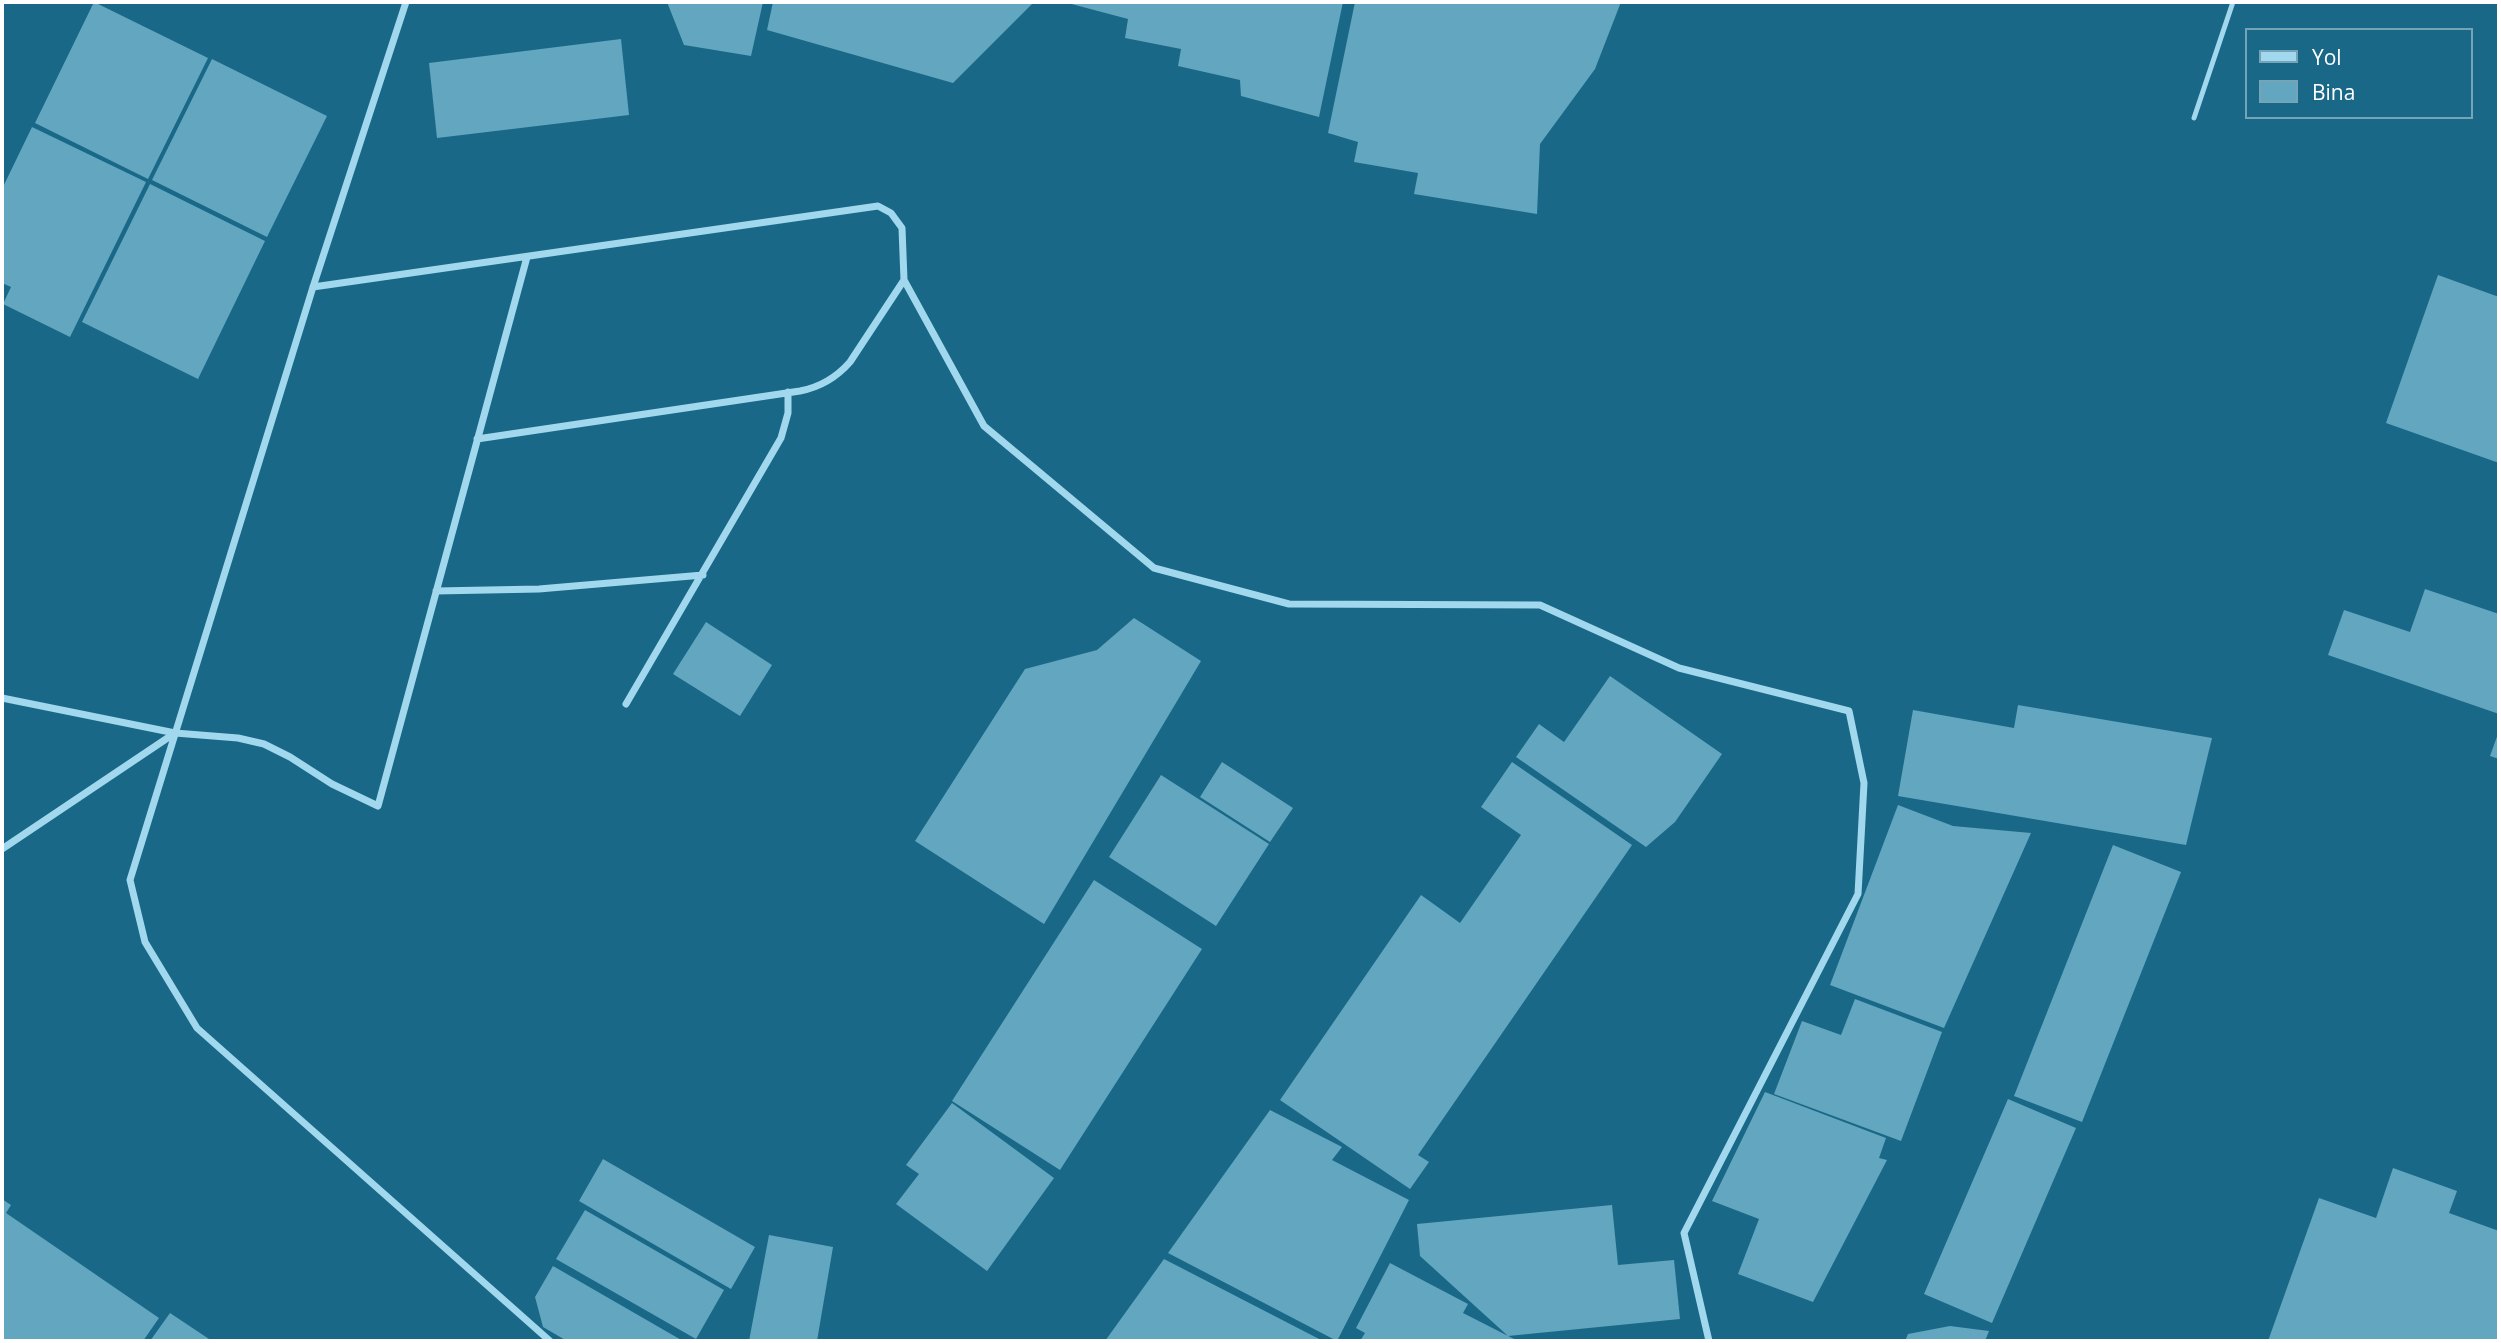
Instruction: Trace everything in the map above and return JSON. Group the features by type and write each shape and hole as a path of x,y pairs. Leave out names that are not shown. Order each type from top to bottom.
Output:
{"street":[{"path":"406,2 313,287 130,880 145,942 197,1028 550,1341"},
{"path":"313,287 878,206 891,213 902,228 904,279 984,426 1154,568 1289,604 1540,605 1679,667 1849,711 1864,783 1857,894 1684,1233 1709,1341"},
{"path":"2,698 175,733 238,738 264,744 332,784 377,806 527,257"},
{"path":"477,439 822,385 842,372 904,279"},
{"path":"626,704 781,438 788,413 788,392"},
{"path":"436,591 539,589 703,575"},
{"path":"2,849 175,733"}],"lane":[{"path":"2194,118 2234,2"}],"building":[{"path":"94,2 208,58 148,179 35,123"},
{"path":"667,2 763,2 751,56 684,45"},
{"path":"773,2 1034,2 953,83 767,30"},
{"path":"1064,2 1343,2 1319,117 1241,96 1240,80 1178,66 1181,49 1125,38 1128,19"},
{"path":"1355,2 1621,2 1595,69 1540,144 1537,214 1414,194 1418,173 1354,162 1358,142 1328,133"},
{"path":"621,39 629,115 437,138 429,63"},
{"path":"212,59 327,116 267,237 152,180"},
{"path":"32,127 146,182 70,337 3,304 11,287 2,283 2,189"},
{"path":"150,184 265,241 198,379 82,322"},
{"path":"2438,275 2499,297 2499,463 2386,423"},
{"path":"2425,589 2499,614 2499,714 2328,655 2344,610 2410,632"},
{"path":"1134,618 1201,661 1044,924 915,841 1025,669 1097,650"},
{"path":"706,622 772,665 740,716 673,674"},
{"path":"1610,676 1722,754 1675,822 1646,847 1516,757 1539,724 1564,742"},
{"path":"2018,705 2212,738 2186,845 1898,796 1913,710 2014,728"},
{"path":"2499,731 2499,759 2490,756"},
{"path":"1222,762 1293,808 1270,842 1200,797"},
{"path":"1512,762 1632,845 1418,1155 1429,1162 1410,1189 1280,1100 1421,895 1460,923 1521,835 1481,807"},
{"path":"1161,775 1269,844 1216,926 1109,857"},
{"path":"1898,805 1953,826 2031,833 1944,1028 1830,985"},
{"path":"2113,845 2181,872 2082,1122 2014,1096"},
{"path":"1094,880 1202,949 1060,1170 952,1101"},
{"path":"1855,999 1942,1032 1901,1141 1774,1094 1802,1021 1841,1035"},
{"path":"1765,1092 1886,1138 1879,1158 1887,1160 1813,1302 1738,1274 1759,1219 1712,1201"},
{"path":"2008,1099 2076,1128 1992,1323 1924,1294"},
{"path":"952,1103 1054,1178 987,1271 896,1204 919,1174 906,1165"},
{"path":"1270,1110 1342,1147 1332,1160 1409,1200 1337,1341 1168,1253"},
{"path":"603,1159 755,1247 731,1289 579,1201"},
{"path":"2393,1168 2457,1191 2449,1213 2499,1231 2497,1341 2268,1341 2319,1198 2376,1218"},
{"path":"2,1199 11,1205 6,1213 159,1318 143,1341 7,1341 2,1338"},
{"path":"1612,1205 1618,1265 1674,1260 1680,1319 1508,1336 1420,1256 1417,1224"},
{"path":"585,1210 724,1290 696,1339 556,1259"},
{"path":"769,1235 833,1247 817,1341 749,1341"},
{"path":"1164,1259 1323,1341 1105,1341"},
{"path":"1390,1263 1468,1304 1463,1313 1518,1341 1360,1341 1365,1333 1356,1328"},
{"path":"553,1266 683,1341 567,1341 543,1327 535,1297"},
{"path":"170,1313 212,1341 150,1341"},
{"path":"1950,1326 1989,1331 1985,1341 1905,1341 1908,1334"}]}
